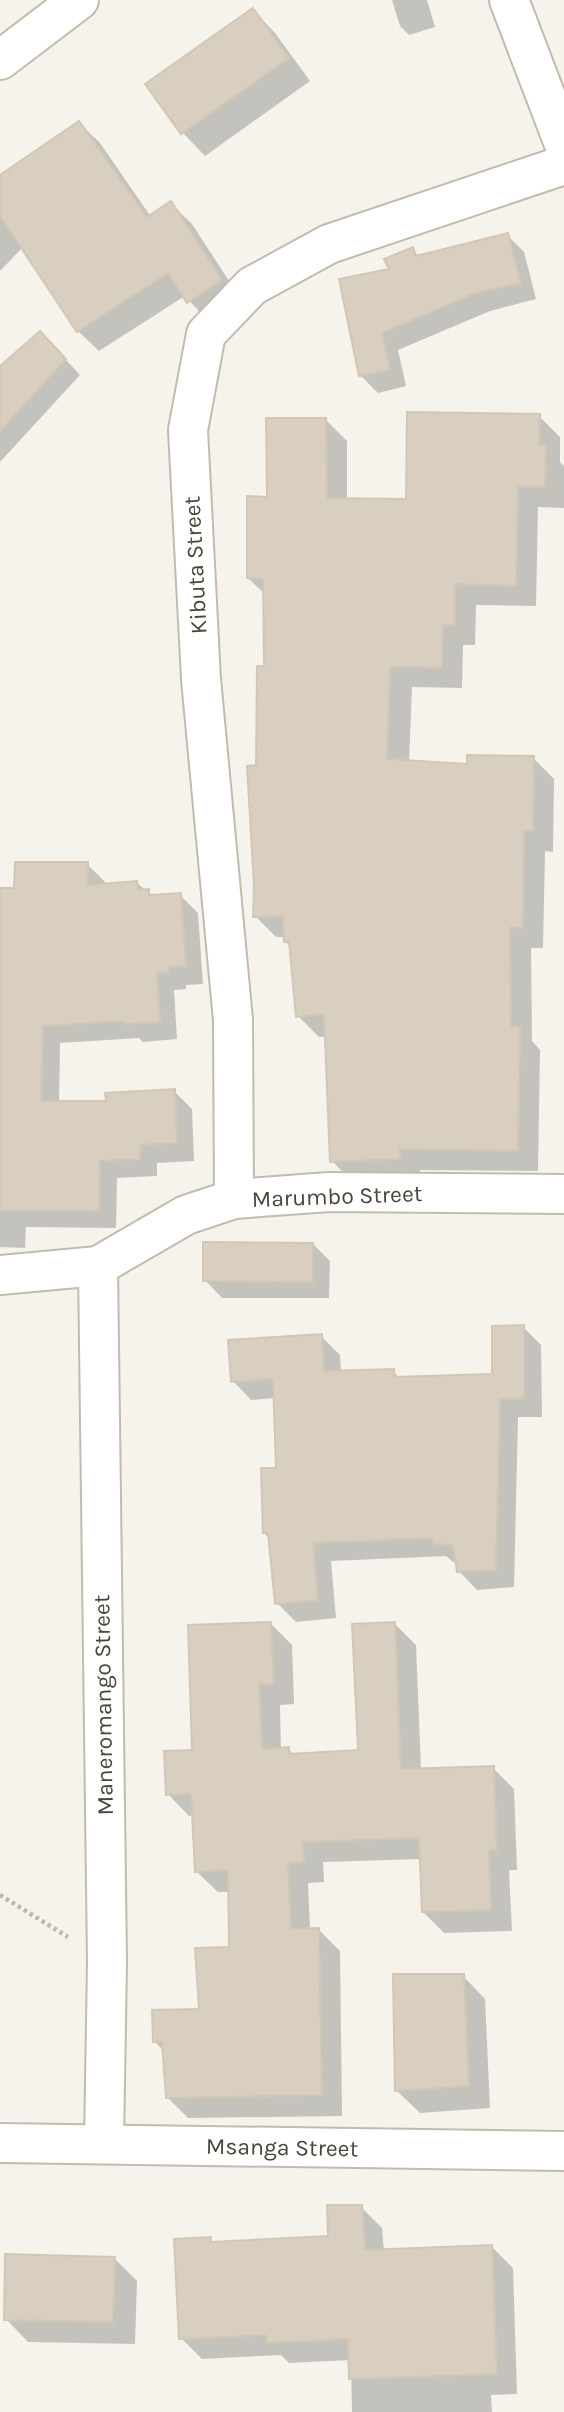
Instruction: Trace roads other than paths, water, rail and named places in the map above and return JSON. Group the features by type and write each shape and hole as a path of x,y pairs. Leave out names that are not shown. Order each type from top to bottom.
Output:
{"street":[{"path":"0,60 79,0"},
{"path":"509,0 564,144"},
{"name":"Kibuta Street","path":"234,1199 233,1020 201,679 188,430 206,334 253,285 329,244 564,165"},
{"name":"Marumbo Street","path":"0,1275 98,1266 186,1215 234,1199 329,1192 564,1194"},
{"name":"Maneromango Street","path":"98,1266 107,1962 104,2144"},
{"name":"Msanga Street","path":"0,2143 564,2151"}]}
